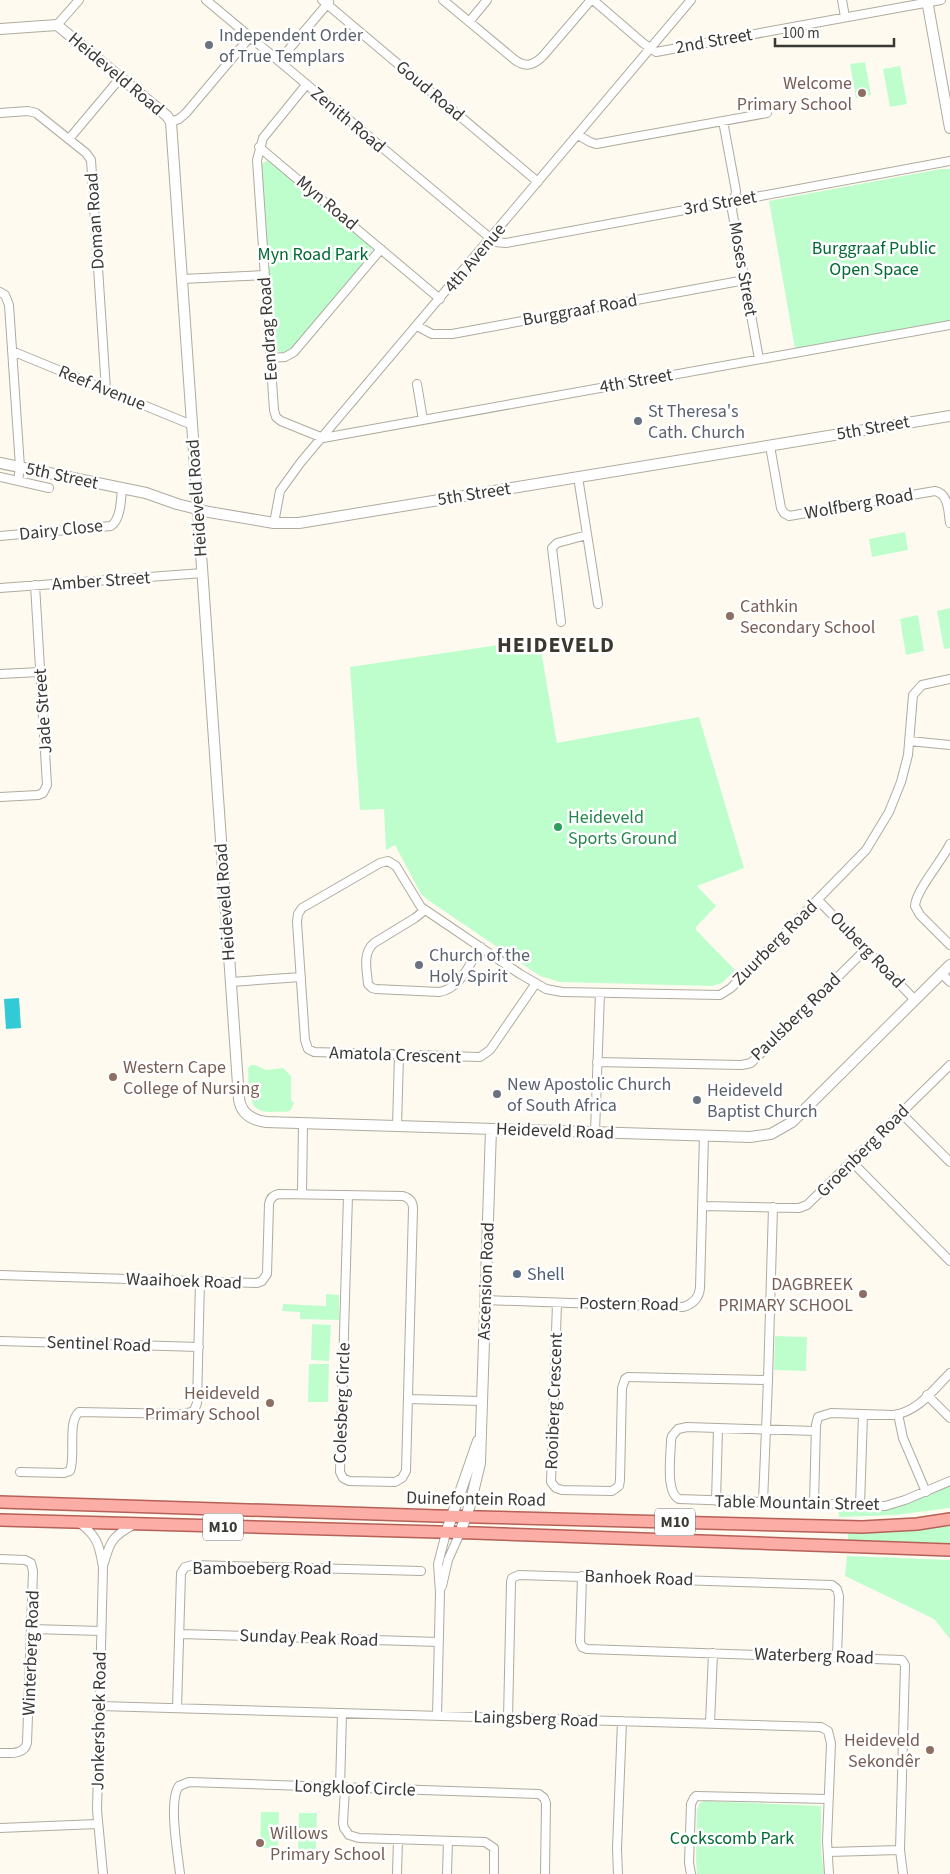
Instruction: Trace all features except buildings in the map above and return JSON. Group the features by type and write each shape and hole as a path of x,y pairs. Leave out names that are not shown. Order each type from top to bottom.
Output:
{"main road":[{"name":"Duinefontein Road","path":"0,1502 451,1517 862,1527 917,1524 950,1519"},
{"name":"Duinefontein Road","path":"0,1520 460,1533 950,1550"}],"street":[{"path":"58,25 79,0"},
{"name":"Zenith Road","path":"206,0 490,239"},
{"path":"443,0 515,60 527,66 537,62 543,56 592,0"},
{"path":"470,22 488,0"},
{"name":"2nd Street","path":"592,0 656,52 927,1 941,0"},
{"name":"4th Avenue","path":"274,523 280,491 691,0"},
{"path":"842,0 845,17"},
{"path":"279,61 326,1"},
{"name":"Goud Road","path":"326,1 538,182"},
{"path":"927,1 946,82 950,128"},
{"name":"Heideveld Road","path":"0,29 58,25 172,122 239,1099 241,1108 249,1117 258,1120 303,1123 704,1135 760,1136 771,1134 786,1128 950,965"},
{"path":"172,122 186,113 250,38"},
{"path":"69,139 121,77"},
{"path":"259,147 263,138 306,85"},
{"name":"Doman Road","path":"0,113 28,111 36,113 88,155 91,163 106,390"},
{"path":"578,135 596,144 767,113"},
{"name":"Moses Street","path":"723,121 736,191 732,210 759,359"},
{"name":"Myn Road","path":"259,147 440,299"},
{"name":"Eendrag Road","path":"259,147 257,160 274,410 276,417 281,421 323,438"},
{"name":"3rd Street","path":"490,239 495,242 506,243 950,161"},
{"path":"270,358 285,357 292,354 381,249"},
{"path":"182,279 264,275"},
{"name":"Burggraaf Road","path":"417,326 432,334 452,334 745,280"},
{"path":"0,292 5,295 10,305 20,467 18,481"},
{"name":"4th Street","path":"323,438 950,325"},
{"name":"Reef Avenue","path":"12,351 192,425"},
{"path":"417,384 423,420"},
{"name":"5th Street","path":"0,463 146,493 198,509 274,523 312,521 950,416"},
{"name":"Wolfberg Road","path":"770,446 781,508 789,516 935,491 941,493 945,498 950,523"},
{"path":"0,477 49,488"},
{"path":"578,477 598,604"},
{"name":"Dairy Close","path":"0,536 111,526 115,524 117,519 122,488"},
{"path":"561,622 552,548 557,543 587,535"},
{"name":"Amber Street","path":"0,588 203,573"},
{"name":"Jade Street","path":"0,797 38,795 46,789 48,779 35,585"},
{"path":"0,674 40,672"},
{"name":"Zuurberg Road","path":"388,861 396,866 412,895 424,910 546,989 562,992 720,995 731,988 866,850 889,812 901,782 909,741 913,695 922,686 950,679"},
{"path":"909,741 950,745"},
{"path":"950,844 939,865 917,895 915,906 920,915 950,944"},
{"name":"Amatola Crescent","path":"388,861 380,863 300,911 297,917 306,1044 310,1050 318,1052 474,1058 485,1055 536,983"},
{"name":"Ouberg Road","path":"818,900 915,1000"},
{"path":"424,910 368,949 366,958 368,984 370,987 376,989 439,992 447,990 458,982 481,948"},
{"name":"Paulsberg Road","path":"597,1062 742,1065 751,1063 866,949"},
{"path":"942,974 950,982"},
{"path":"231,982 301,977"},
{"path":"595,1132 600,993"},
{"path":"397,1126 399,1055"},
{"name":"Groenberg Road","path":"702,1206 799,1208 807,1205 950,1065"},
{"path":"901,1113 950,1162"},
{"path":"302,1194 303,1123"},
{"name":"Ascension Road","path":"460,1533 479,1468 491,1129"},
{"name":"Postern Road","path":"485,1300 683,1306 690,1304 696,1299 699,1292 704,1135"},
{"path":"852,1162 950,1261"},
{"name":"Waaihoek Road","path":"0,1275 256,1283 262,1281 267,1271 271,1199 279,1194 403,1196 410,1200"},
{"name":"Colesberg Circle","path":"348,1195 340,1469 342,1476 351,1481 392,1483 402,1478 406,1471 414,1209 410,1200"},
{"path":"763,1502 773,1207"},
{"path":"20,1472 64,1473 70,1471 73,1421 79,1412 184,1414 191,1413 194,1410 197,1403 200,1281"},
{"name":"Rooiberg Crescent","path":"557,1303 551,1480 556,1488 562,1490 609,1491 618,1486 620,1480 622,1388 625,1379 628,1377 768,1380"},
{"name":"Sentinel Road","path":"0,1341 198,1347"},
{"path":"814,1504 815,1431 816,1421 822,1415 831,1413 898,1414 911,1410 950,1373"},
{"path":"928,1395 950,1418"},
{"path":"408,1398 482,1401"},
{"path":"860,1506 863,1414"},
{"path":"898,1414 903,1438 926,1492"},
{"name":"Table Mountain Street","path":"718,1429 681,1428 675,1431 671,1440 670,1484 672,1494 679,1499 885,1506 926,1492 950,1481"},
{"path":"716,1501 718,1429 815,1431"},
{"name":"Ascension Road","path":"446,1533 481,1433"},
{"name":"Jonkershoek Road","path":"80,1523 95,1536 103,1567 97,1824 103,1874"},
{"name":"Jonkershoek Road","path":"103,1567 115,1535 135,1524"},
{"path":"437,1716 440,1593 438,1564 446,1533"},
{"path":"440,1593 448,1560 460,1533"},
{"name":"Winterberg Road","path":"0,1559 25,1560 31,1563 34,1571 27,1743 24,1750 20,1752 0,1753"},
{"name":"Bamboeberg Road","path":"177,1708 181,1573 183,1568 188,1565 421,1571"},
{"name":"Banhoek Road","path":"508,1718 512,1578 519,1574 832,1585 837,1589 839,1596 836,1657"},
{"name":"Waterberg Road","path":"582,1576 580,1642 584,1648 899,1659 905,1665 900,1850 903,1874"},
{"path":"32,1629 102,1631"},
{"name":"Sunday Peak Road","path":"180,1634 439,1642"},
{"path":"710,1723 713,1653"},
{"name":"Laingsberg Road","path":"100,1706 817,1726 825,1729 830,1735 831,1743 828,1800 829,1874"},
{"path":"342,1713 343,1822 344,1828 349,1835 359,1838 489,1843 495,1852 494,1874"},
{"path":"618,1874 617,1849 622,1721"},
{"name":"Longkloof Circle","path":"180,1874 174,1820 175,1791 182,1784 540,1794 546,1803 545,1874"},
{"path":"691,1874 689,1863 690,1809 694,1798 702,1795 828,1800"},
{"path":"0,1828 97,1824"},
{"path":"397,1874 398,1839"},
{"path":"447,1874 448,1840"},
{"path":"828,1852 900,1850"}],"green space":[{"path":"865,62 871,95 856,98 850,64"},
{"path":"900,66 907,104 890,107 883,69"},
{"name":"Myn Road Park","path":"267,161 271,161 369,244 372,250 369,257 291,350 286,353 277,351 273,344 261,167"},
{"name":"Burggraaf Public Open Space","path":"941,169 950,169 950,321 795,349 769,201"},
{"path":"905,532 908,550 872,557 869,539"},
{"path":"950,608 950,648 944,649 937,611"},
{"path":"918,615 924,651 906,655 900,619"},
{"name":"Heideveld Sports Ground","path":"539,639 557,743 699,717 744,868 697,886 716,906 696,927 696,930 735,970 722,983 712,986 560,982 540,976 421,894 395,845 386,850 384,809 360,810 350,667"},
{"path":"251,1065 266,1070 283,1068 291,1076 291,1100 294,1103 291,1110 287,1112 268,1112 257,1109 249,1093 248,1068"},
{"path":"326,1294 339,1295 339,1320 300,1319 300,1312 282,1311 283,1304 326,1306"},
{"path":"312,1324 331,1325 329,1361 311,1360"},
{"path":"775,1336 807,1337 806,1371 774,1370"},
{"path":"309,1364 329,1364 328,1402 308,1402"},
{"path":"950,1484 950,1508 895,1515 839,1517 838,1508 887,1508 899,1506"},
{"path":"950,1526 950,1543 848,1540 848,1532 898,1531"},
{"path":"847,1556 950,1560 950,1639 934,1619 845,1576"},
{"name":"Cockscomb Park","path":"704,1801 821,1806 821,1850 824,1874 697,1874 697,1810 700,1803"},
{"path":"261,1812 279,1812 278,1848 260,1848"},
{"path":"299,1813 317,1813 316,1850 298,1849"}],"water":[{"path":"19,998 21,1028 6,1029 4,999"}],"place":[{"name":"Independent Order of True Templars","path":"209,45"},
{"name":"Welcome Primary School","path":"862,93"},
{"name":"St Theresa's Cath. Church","path":"638,421"},
{"name":"Cathkin Secondary School","path":"730,616"},
{"name":"Heideveld Sports Ground","path":"558,827"},
{"name":"Church of the Holy Spirit","path":"419,965"},
{"name":"Western Cape College of Nursing","path":"113,1077"},
{"name":"New Apostolic Church of South Africa","path":"497,1094"},
{"name":"Heideveld Baptist Church","path":"697,1100"},
{"name":"Shell","path":"517,1274"},
{"name":"DAGBREEK PRIMARY SCHOOL","path":"863,1294"},
{"name":"Heideveld Primary School","path":"270,1403"},
{"name":"Heideveld Sekondêr","path":"930,1750"},
{"name":"Willows Primary School","path":"260,1843"}],"district":[{"name":"HEIDEVELD","path":"556,645"}]}
